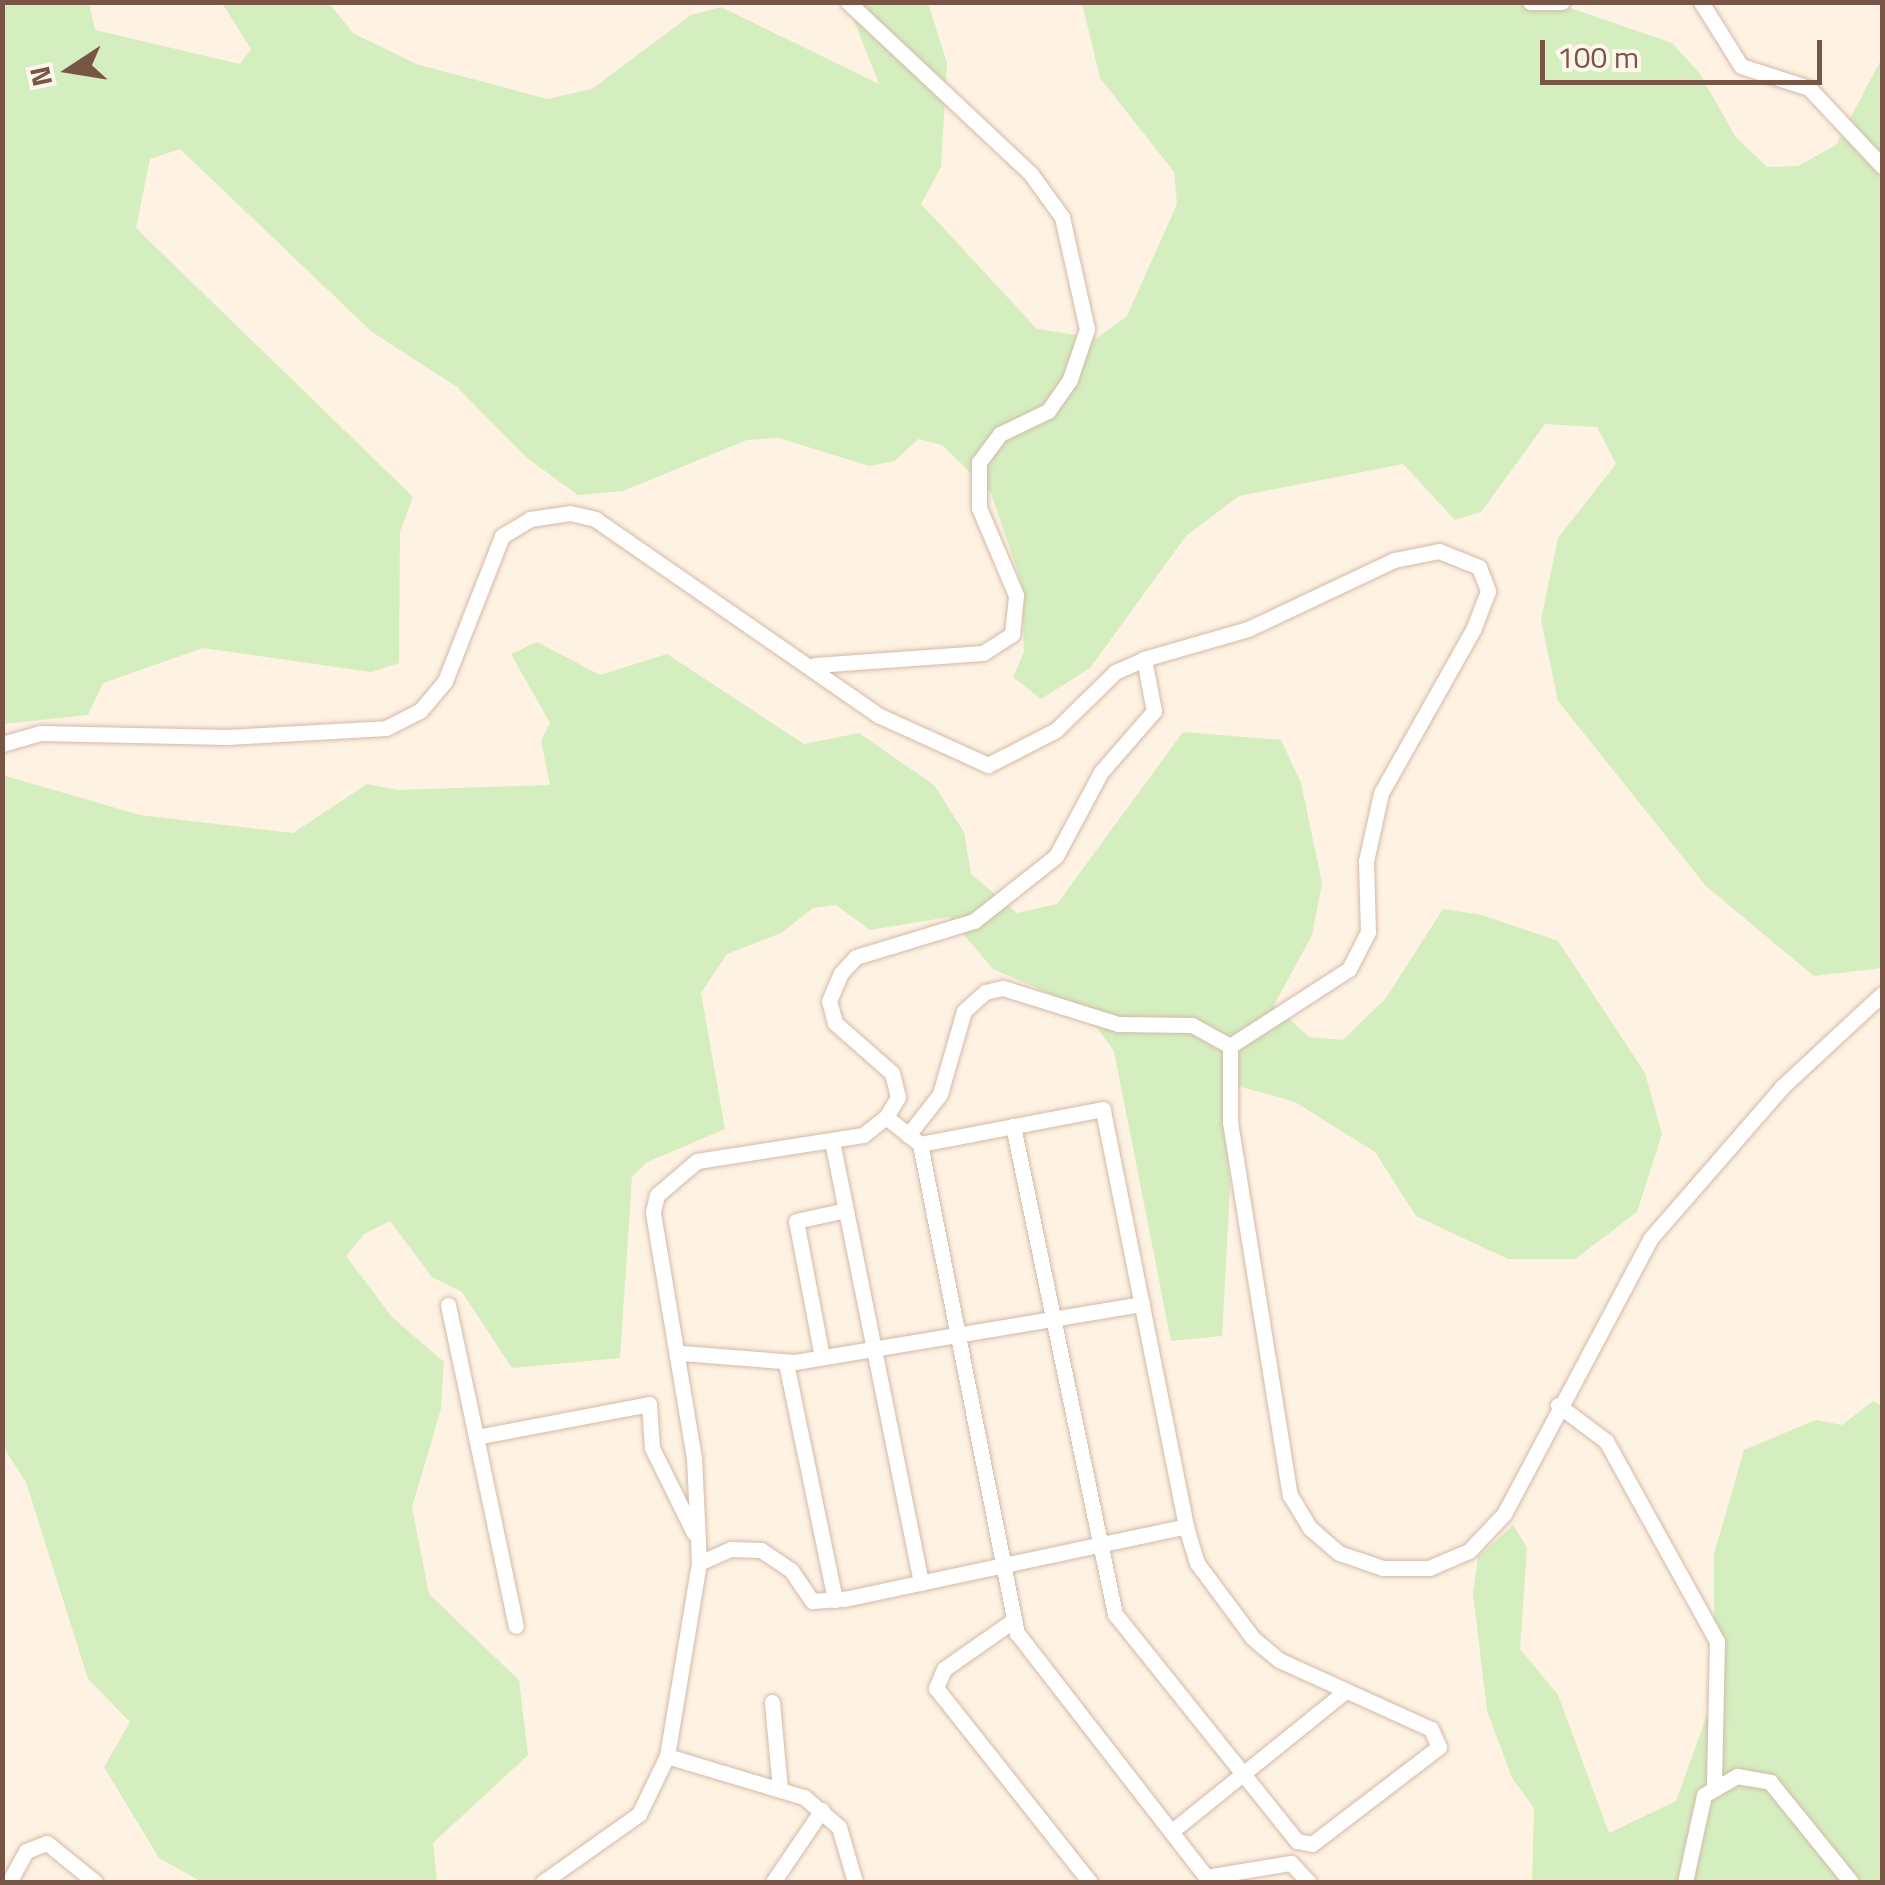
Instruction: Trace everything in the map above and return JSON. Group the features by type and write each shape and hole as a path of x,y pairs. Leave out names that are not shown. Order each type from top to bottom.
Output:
{"street":[{"path":"815,665 983,652 1012,634 1016,595 979,508 979,462 1000,434 1048,411 1070,380 1087,328 1062,216 1031,174 848,2"},
{"path":"1530,2 1562,2"},
{"path":"1701,2 1741,66 1809,88 1882,166"},
{"path":"2,744 40,732 227,737 386,728 420,711 445,681 502,536 530,519 570,513 596,519 815,665 880,716 988,764 1056,730 1115,672 1144,659 1248,629 1394,560 1439,551 1479,567 1488,591 1380,792 1366,861 1368,932 1349,968 1230,1046"},
{"path":"543,1882 639,1814 668,1756 699,1563 682,1353 653,1212 657,1195 696,1161 832,1142 862,1135 886,1117 898,1096 892,1073 835,1023 829,1001 841,973 856,958 974,921 1056,856 1101,772 1154,712 1144,659"},
{"path":"914,1140 940,1094 964,1011 985,992 1003,988 1118,1024 1192,1026 1230,1046"},
{"path":"1230,1046 1230,1122 1287,1476 1310,1528 1339,1553 1383,1568 1429,1568 1469,1551 1504,1514 1558,1406 1650,1240 1782,1087 1882,994"},
{"path":"914,1140 1103,1108 1186,1526 1197,1563 1252,1637 1344,1692 1431,1729 1439,1746 1312,1844 1297,1841 1115,1614 1095,1546 1013,1126"},
{"path":"886,1117 914,1140 958,1334 1014,1620 1172,1831 1202,1880 1291,1863 1309,1882"},
{"path":"832,1142 921,1583"},
{"path":"822,1357 796,1221 846,1210"},
{"path":"448,1304 516,1626"},
{"path":"682,1353 786,1362 1142,1304"},
{"path":"786,1362 834,1600"},
{"path":"476,1437 650,1404 652,1448 698,1542"},
{"path":"1558,1406 1606,1441 1718,1641 1714,1784 1697,1811 1685,1882"},
{"path":"699,1563 731,1550 761,1550 791,1570 812,1601 834,1600 1186,1526"},
{"path":"1014,1620 944,1669 936,1688 1090,1882"},
{"path":"1172,1831 1344,1692"},
{"path":"772,1702 780,1790"},
{"path":"668,1756 780,1790 822,1810 839,1827 854,1882"},
{"path":"1714,1784 1737,1776 1770,1782 1850,1882"},
{"path":"773,1882 822,1810"},
{"path":"9,1882 26,1850 46,1843 95,1882"}],"green space":[{"path":"2,3 89,3 95,30 240,64 251,49 222,3 329,3 353,33 416,64 547,99 592,89 691,15 721,7 879,84 847,3 928,3 947,63 941,167 921,204 1037,329 1097,338 1127,316 1177,204 1174,172 1100,78 1082,3 1556,3 1672,43 1700,74 1735,136 1767,167 1798,166 1836,145 1882,58 1882,968 1814,976 1706,886 1558,701 1541,620 1558,538 1616,464 1597,427 1545,424 1481,512 1455,520 1403,464 1239,496 1186,536 1090,668 1041,699 1013,677 1024,652 1022,584 991,493 942,445 918,439 895,461 869,466 779,438 747,440 623,491 578,495 527,458 457,387 372,332 180,149 150,159 136,228 413,497 400,532 399,663 371,672 203,648 103,683 88,715 3,724"},
{"path":"537,642 600,675 667,654 804,744 859,733 934,785 964,832 971,874 1017,913 1057,904 1183,732 1281,740 1301,783 1322,883 1312,935 1274,1005 1309,1037 1343,1040 1386,998 1443,909 1482,915 1558,941 1645,1073 1662,1134 1637,1212 1575,1259 1508,1259 1416,1216 1375,1152 1295,1102 1223,1082 1230,1188 1222,1336 1171,1341 1114,1051 1092,1021 1071,1003 993,969 949,917 870,930 836,905 813,908 781,933 727,954 701,993 725,1129 647,1162 632,1177 620,1358 512,1368 462,1292 432,1277 390,1221 364,1234 346,1256 392,1317 444,1362 441,1409 412,1507 429,1594 519,1680 528,1755 433,1843 437,1882 202,1882 159,1858 104,1767 130,1722 88,1679 26,1482 3,1447 2,775 140,815 293,833 367,784 398,790 550,785 541,741 550,723 511,654"},
{"path":"1873,1401 1882,1406 1882,1882 1532,1882 1534,1808 1512,1778 1487,1711 1473,1593 1478,1557 1513,1525 1527,1547 1520,1649 1558,1695 1609,1833 1676,1801 1714,1696 1714,1554 1744,1450 1816,1420 1842,1425"}]}
